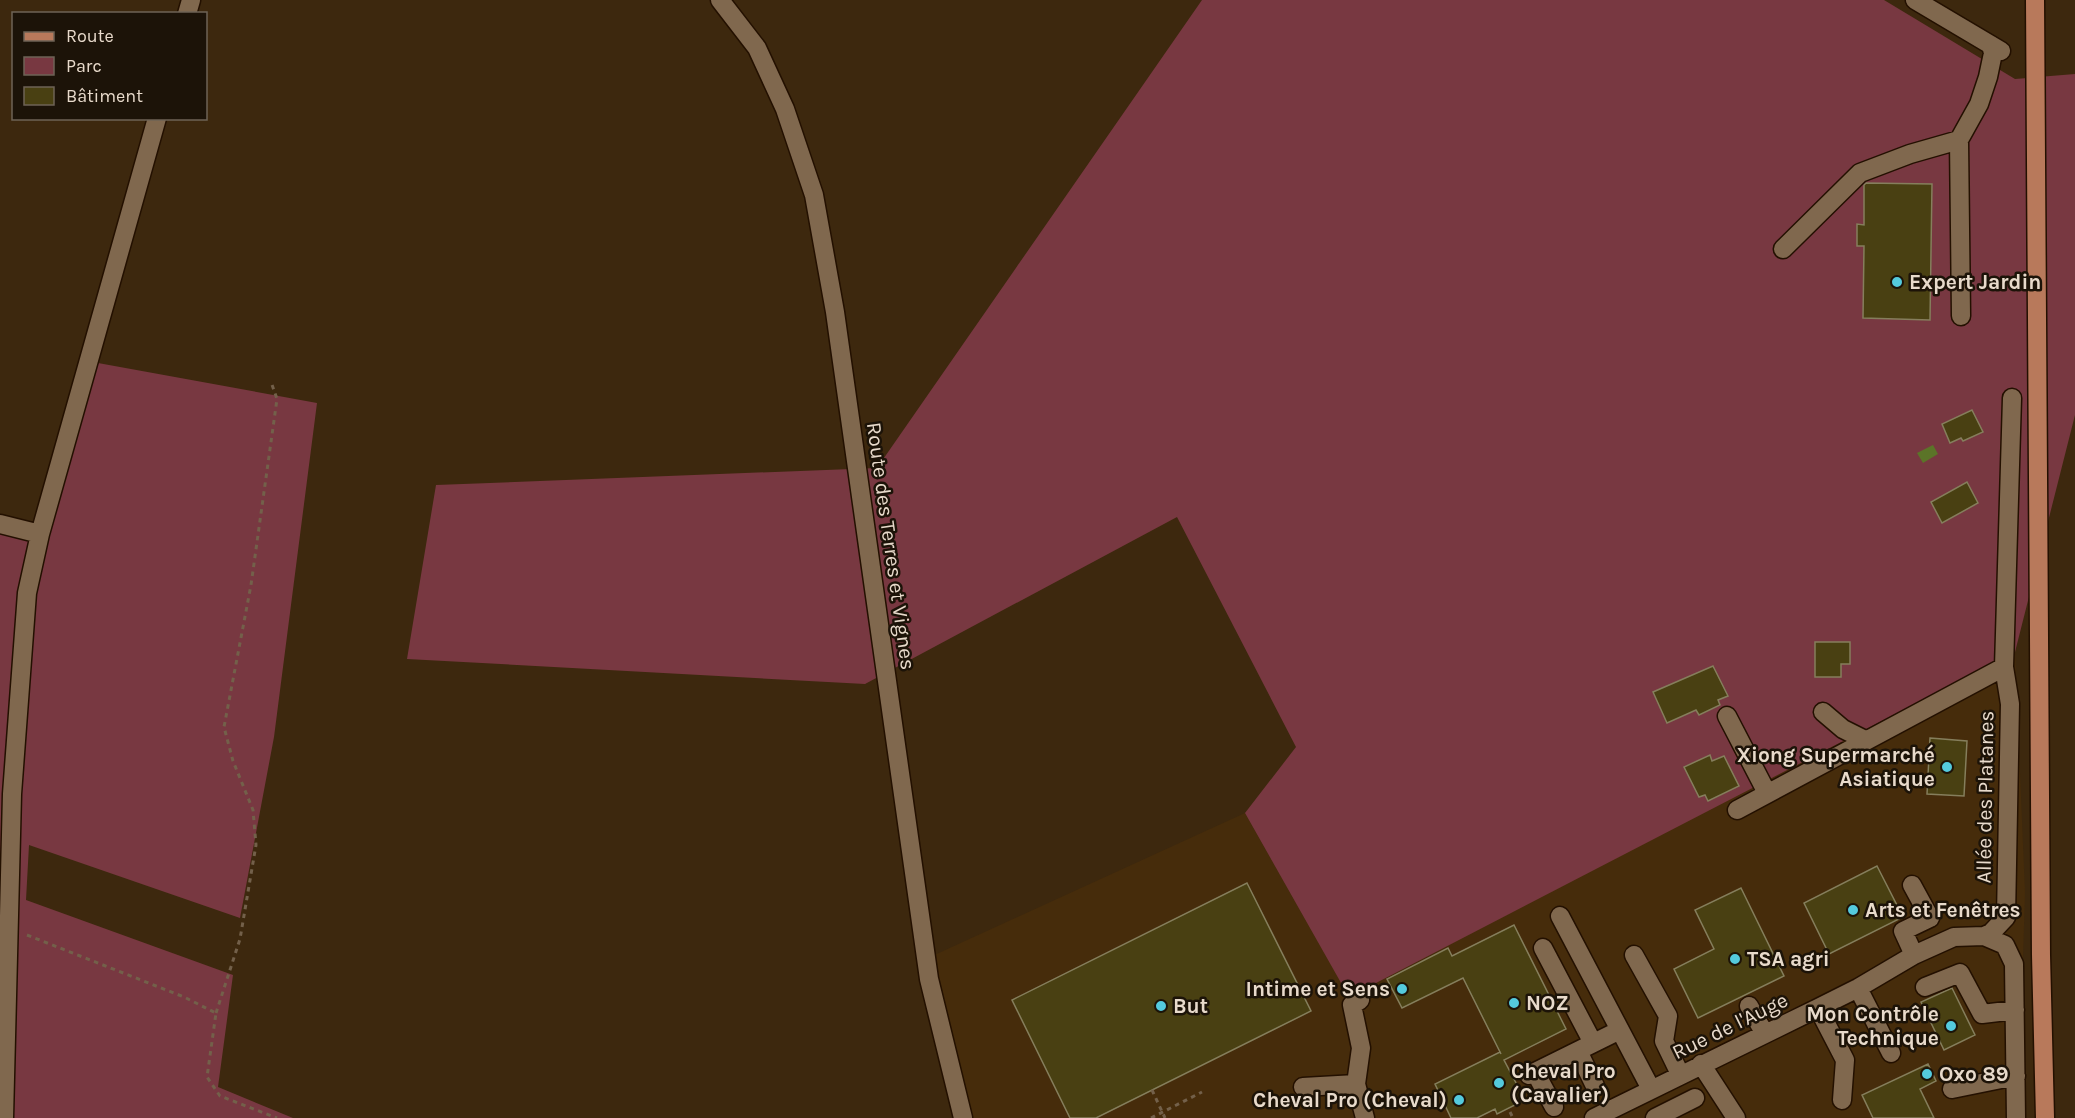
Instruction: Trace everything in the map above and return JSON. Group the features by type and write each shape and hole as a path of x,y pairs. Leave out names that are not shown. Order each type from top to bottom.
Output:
{"main road":[{"path":"2035,0 2041,955 2045,1118"},
{"path":"2033,1118 2031,1000 2034,975 2041,955"}],"street":[{"name":"Route des Terres et Vignes","path":"720,0 757,48 784,109 814,195 836,312 929,979 963,1118"},
{"path":"1915,0 1997,48 1993,53 1988,77 1978,104 1959,140 1960,316"},
{"path":"4,1118 12,794 27,593 40,534 156,120"},
{"path":"1783,249 1860,173 1910,154 1959,140"},
{"name":"Allée des Platanes","path":"1984,936 1991,933 2006,917 2010,704 2004,667 2012,398"},
{"path":"0,524 40,534"},
{"name":"Allée des Platanes","path":"1737,810 2004,667"},
{"path":"1823,712 1843,729 1865,740"},
{"path":"1727,716 1767,793"},
{"path":"1912,885 1930,918 1903,932 1914,955"},
{"path":"1560,916 1651,1089"},
{"path":"1984,936 2005,945 2014,964 2016,1118"},
{"name":"Rue de l'Auge","path":"1597,1117 1858,988 1914,955 1954,937 1984,936"},
{"path":"1543,948 1586,1047 1595,1086"},
{"path":"1634,955 1668,1016 1664,1041 1680,1074"},
{"path":"1925,987 1960,973 1982,1014 2015,1010"},
{"path":"1858,988 1891,1053"},
{"path":"1358,1116 1356,1084 1361,1048 1352,1005 1360,1000"},
{"path":"1749,1006 1765,1034"},
{"path":"1818,1008 1845,1060 1842,1100"},
{"path":"1554,1107 1532,1074 1620,1030"},
{"path":"1701,1064 1736,1118"},
{"path":"1952,1089 2016,1076"},
{"path":"1303,1087 1356,1084"},
{"path":"1655,1118 1695,1098"}],"path":[{"path":"271,382 277,399 251,585 224,727 233,761 253,810 256,845 240,939 216,1013 207,1077 220,1096 277,1118"},
{"path":"8,927 184,997 216,1013"},
{"path":"1152,1090 1165,1118"},
{"path":"1151,1118 1202,1092"},
{"path":"1510,1112 1513,1118"}],"shaded area":[{"path":"1933,445 1938,454 1923,463 1917,453"},
{"path":"2015,652 2025,893 2018,1118 961,1118 956,1107 917,963 1245,813 1349,996"}],"green space":[{"path":"1202,0 1884,0 2015,79 2075,74 2075,415 2015,652 1349,997 1245,813 1296,747 1177,517 865,684 407,659 436,485 877,468"},
{"path":"98,363 317,403 274,737 240,918 29,845 26,900 233,975 218,1087 293,1118 0,1118 0,515 51,528"}],"building":[{"name":"Expert Jardin","path":"1866,183 1932,184 1930,320 1863,318 1864,246 1857,246 1857,224 1864,225 1864,185"},
{"path":"1972,410 1983,432 1963,441 1961,438 1950,443 1942,424"},
{"path":"1967,482 1978,503 1942,523 1931,502"},
{"path":"1815,642 1850,642 1850,664 1841,664 1841,677 1815,677"},
{"path":"1713,666 1728,696 1718,700 1720,705 1699,715 1696,710 1667,723 1653,692"},
{"name":"Xiong Supermarché Asiatique","path":"1930,738 1967,741 1964,796 1927,794"},
{"path":"1710,755 1712,761 1724,756 1739,786 1708,801 1705,795 1699,797 1684,767"},
{"name":"Arts et Fenêtres","path":"1877,866 1903,917 1829,954 1804,903"},
{"name":"But","path":"1247,883 1311,1011 1096,1118 1070,1118 1012,1000"},
{"name":"TSA agri","path":"1741,888 1784,976 1698,1018 1674,969 1714,949 1695,910"},
{"path":"1514,925 1566,1029 1504,1060 1525,1100 1497,1114 1495,1109 1477,1118 1451,1118 1435,1084 1500,1052 1463,978 1402,1008 1387,979 1448,948 1452,956"},
{"name":"Mon Contrôle Technique","path":"1952,988 1975,1035 1944,1050 1921,1002"},
{"path":"1928,1064 1936,1081 1920,1089 1934,1118 1873,1118 1862,1095"}],"place":[{"name":"Expert Jardin","path":"1897,282"},
{"name":"Xiong Supermarché Asiatique","path":"1947,767"},
{"name":"Arts et Fenêtres","path":"1853,910"},
{"name":"TSA agri","path":"1735,959"},
{"name":"Intime et Sens","path":"1402,989"},
{"name":"NOZ","path":"1514,1003"},
{"name":"But","path":"1161,1006"},
{"name":"Mon Contrôle Technique","path":"1951,1026"},
{"name":"Oxo 89","path":"1927,1074"},
{"name":"Cheval Pro (Cavalier)","path":"1499,1083"},
{"name":"Cheval Pro (Cheval)","path":"1459,1100"}]}
